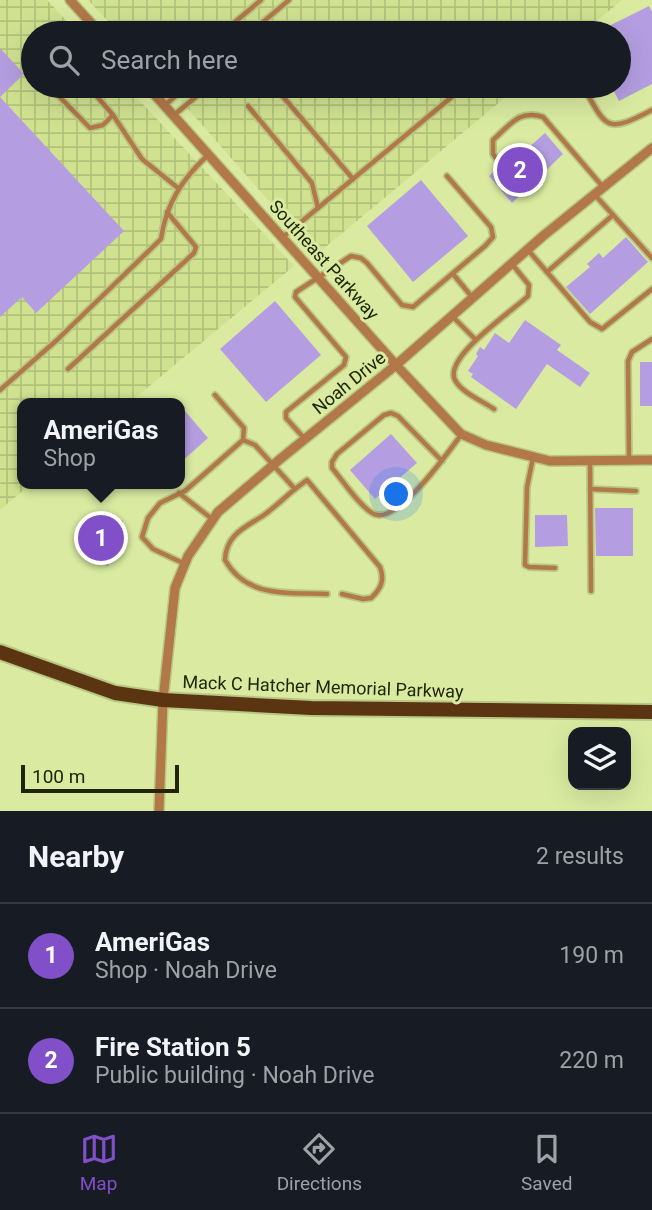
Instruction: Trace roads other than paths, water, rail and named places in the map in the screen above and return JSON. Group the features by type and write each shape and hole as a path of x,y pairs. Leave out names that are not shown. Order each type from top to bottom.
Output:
{"main road":[{"name":"Mack C Hatcher Memorial Parkway","path":"0,652 115,693 163,700 311,709 652,712"}],"street":[{"path":"74,4 89,21"},
{"name":"Southeast Parkway","path":"160,98 282,238 461,434 486,445 550,461 652,460"},
{"name":"Noah Drive","path":"159,811 163,700 175,589 184,564 218,512 397,365 528,250 652,148"}],"lane":[{"path":"74,4 85,0"},
{"path":"236,21 261,0"},
{"path":"264,21 289,0"},
{"path":"61,98 90,128 103,125 113,115"},
{"path":"98,98 142,159 178,188"},
{"path":"165,106 174,98"},
{"path":"173,115 194,98"},
{"path":"284,98 353,179"},
{"path":"282,238 451,98"},
{"path":"590,98 601,118 611,125 619,126 652,110"},
{"path":"248,106 312,183 318,208"},
{"path":"501,165 493,154 493,141 516,118 531,113 544,117 604,188"},
{"path":"0,390 57,340 161,239 167,212 178,188 188,173 209,155"},
{"path":"305,439 286,418 286,412 344,365 346,356 295,297 296,292 351,256 361,258 402,305 413,307 493,237 491,227 447,176"},
{"path":"595,195 652,258"},
{"path":"68,369 194,253 196,247 193,240 167,212"},
{"path":"547,272 613,215"},
{"path":"528,250 597,327 602,329 652,289"},
{"path":"494,409 462,388 453,375 454,369 475,339 527,296 529,285 512,264"},
{"path":"453,274 473,298"},
{"path":"452,316 475,339"},
{"path":"629,461 628,360 632,352 652,338"},
{"path":"185,489 243,440 244,428 215,396"},
{"path":"442,461 398,416 391,413 384,415 337,454 332,468 372,514 380,517 388,514 418,489 442,461 461,434"},
{"path":"243,440 255,445 295,489"},
{"path":"533,457 527,487 526,565 529,568 555,568"},
{"path":"590,461 592,591"},
{"path":"327,594 258,589 240,578 225,560 230,542 238,531 262,516 307,480 383,575 382,584 371,598 342,594"},
{"path":"184,564 153,549 142,537 148,518 160,503 185,489"},
{"path":"590,489 636,491"},
{"path":"179,494 213,520"}],"place":[{"name":"Fire Station 5","path":"520,170"},
{"name":"AmeriGas","path":"101,538"}]}
